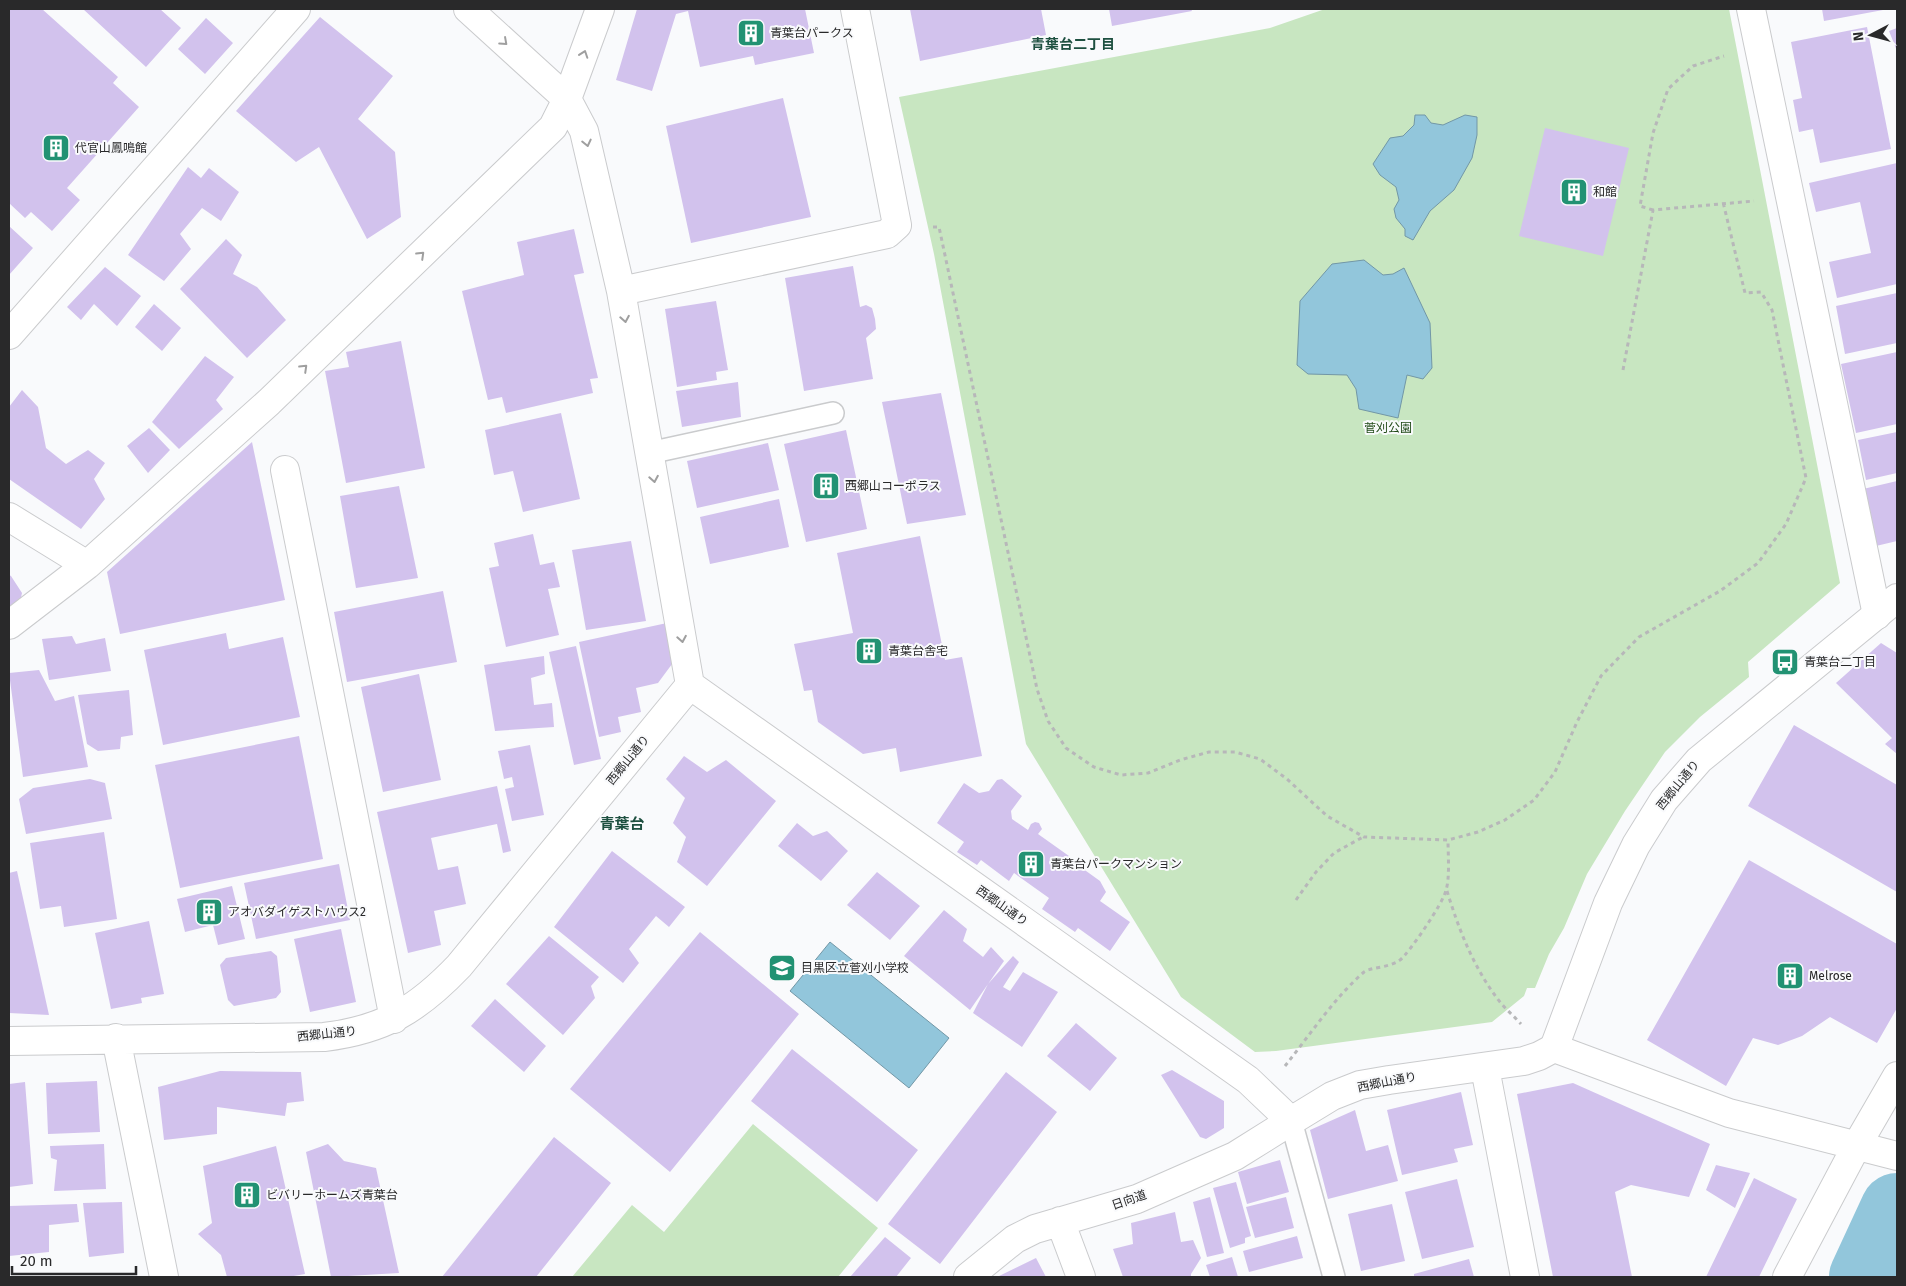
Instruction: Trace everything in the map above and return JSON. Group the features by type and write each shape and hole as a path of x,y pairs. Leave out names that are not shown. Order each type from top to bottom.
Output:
{"street":[{"path":"9,335 296,9"},
{"path":"468,9 567,99 584,130 620,291 690,685"},
{"path":"9,626 86,565 269,402 553,127 567,99 600,9"},
{"path":"620,291 886,234 897,225 856,9"},
{"path":"1750,9 1790,199 1887,607"},
{"path":"285,470 394,1019"},
{"path":"9,517 86,565"},
{"name":"西郷山通り","path":"9,1041 324,1036 348,1034 394,1019 428,996 459,966 690,685 1248,1080 1291,1121 1332,1096 1360,1085 1524,1062 1554,1048 1608,903 1636,844 1664,800 1698,760 1887,607"},
{"path":"116,1038 164,1277"},
{"path":"1554,1048 1730,1112 1876,1150"},
{"path":"1485,1068 1526,1277"},
{"path":"1787,1277 1876,1150 1897,1076"},
{"name":"日向道","path":"968,1277 1015,1240 1035,1230 1137,1199 1236,1156 1291,1121"},
{"path":"1060,1221 1081,1277"}],"lane":[{"path":"649,453 833,413"},
{"path":"1291,1121 1334,1277"}],"path":[{"path":"1758,46 1693,66 1668,89 1653,133 1640,206 1653,210 1723,202 1790,199"},
{"path":"897,225 939,227 1037,689 1048,721 1066,748 1094,767 1121,775 1148,774 1180,760 1209,752 1235,752 1260,759 1287,779 1327,816 1364,837 1448,840 1478,832 1505,820 1534,800 1555,772 1577,722 1601,676 1639,637 1720,591 1758,563 1786,524 1806,478 1772,310 1760,292 1745,293 1723,202"},
{"path":"1623,370 1653,210"},
{"path":"1296,900 1316,872 1334,853 1364,837"},
{"path":"1448,840 1446,890 1460,933 1478,969 1498,1000"},
{"path":"1263,1094 1354,982 1366,970 1388,967 1401,959 1429,921 1446,890"}],"green space":[{"name":"菅刈公園","path":"1325,9 1729,9 1840,583 1748,662 1749,677 1700,717 1665,752 1625,811 1587,874 1535,988 1527,988 1524,996 1492,1022 1276,1051 1255,1052 1181,997 1026,744 934,254 899,97 1270,28"},
{"path":"753,1124 878,1228 838,1277 572,1277 632,1205 664,1232"}],"water":[{"path":"1415,115 1425,115 1431,123 1443,125 1465,115 1477,117 1477,135 1472,158 1454,190 1430,211 1413,240 1405,236 1405,229 1396,218 1394,209 1399,200 1396,187 1380,175 1373,164 1390,138 1403,136 1414,125"},
{"path":"1364,260 1383,275 1393,274 1404,268 1430,323 1432,368 1423,379 1407,375 1398,418 1359,409 1356,389 1347,375 1308,374 1297,365 1300,301 1332,264"},
{"path":"830,942 949,1038 909,1088 790,991"}],"building":[{"name":"代官山鳳鳴館","path":"9,9 42,9 118,77 113,83 139,107 67,188 80,200 52,231 31,212 25,218 9,203"},
{"path":"83,9 160,9 181,28 146,67"},
{"name":"青葉台パークス","path":"637,9 805,9 814,53 755,65 753,56 700,67 688,11 676,14 652,91 616,80"},
{"path":"910,9 1041,9 1046,35 920,61"},
{"path":"1109,9 1191,9 1192,11 1112,26"},
{"path":"1822,9 1883,9 1883,10 1824,21"},
{"path":"320,17 393,76 358,119 395,152 401,217 367,239 319,147 296,162 236,111"},
{"path":"206,18 233,43 205,74 178,49"},
{"path":"1867,27 1891,149 1820,163 1813,129 1799,132 1793,100 1802,98 1791,42"},
{"path":"1897,28 1897,51 1889,31"},
{"path":"783,98 811,217 691,243 666,126"},
{"name":"和館","path":"1545,128 1629,148 1603,256 1519,236"},
{"path":"1897,163 1897,284 1837,298 1829,262 1871,253 1860,202 1816,212 1809,183"},
{"path":"188,167 201,178 209,168 239,192 221,221 202,208 180,234 191,249 164,281 128,255"},
{"path":"9,226 33,248 9,275"},
{"path":"574,229 584,273 574,275 598,378 590,379 593,393 506,413 502,397 488,400 462,291 524,275 517,242"},
{"path":"226,239 242,255 233,274 257,287 286,320 247,358 180,289"},
{"path":"853,266 860,307 866,305 872,308 875,319 876,329 866,338 873,379 804,391 785,278"},
{"path":"105,267 141,296 117,326 94,304 81,320 67,307"},
{"path":"1897,293 1897,343 1845,354 1836,306"},
{"path":"716,301 728,370 716,372 717,380 677,387 665,309"},
{"path":"154,304 181,328 162,351 135,327"},
{"path":"401,341 425,468 346,483 325,371 349,367 346,352"},
{"path":"1897,352 1897,424 1856,433 1841,364"},
{"path":"205,356 234,377 216,400 223,409 179,449 152,422"},
{"path":"738,382 741,417 682,427 676,391"},
{"path":"22,390 38,407 46,448 66,464 88,450 105,463 94,479 105,499 81,529 9,479 9,407"},
{"path":"941,393 966,515 907,524 882,402"},
{"path":"561,413 580,499 523,512 513,471 494,475 485,430"},
{"path":"149,428 170,450 148,473 127,446"},
{"name":"西郷山コーポラス","path":"846,430 867,529 806,542 784,444"},
{"path":"1897,432 1897,473 1866,480 1858,440"},
{"path":"252,442 285,600 120,634 107,572"},
{"path":"768,443 779,490 697,508 687,461"},
{"path":"1897,481 1897,541 1876,546 1863,489"},
{"path":"399,486 418,578 356,588 340,496"},
{"path":"779,499 789,547 710,564 700,517"},
{"path":"533,534 540,565 554,562 560,587 548,589 559,635 506,647 489,568 499,566 494,543"},
{"name":"青葉台舎宅","path":"920,536 945,660 962,657 982,756 900,772 896,748 863,754 818,722 812,690 804,691 794,644 853,633 837,553"},
{"path":"631,541 646,621 586,630 572,550"},
{"path":"9,575 22,593 20,602 9,609"},
{"path":"443,591 457,662 347,682 334,612"},
{"path":"667,623 675,660 658,683 636,688 641,712 618,717 621,732 599,737 579,642"},
{"path":"226,633 229,649 283,637 300,717 163,745 144,650"},
{"path":"72,636 76,644 105,638 111,671 49,680 42,639"},
{"path":"1881,643 1897,653 1897,754 1885,744 1892,738 1836,683"},
{"path":"576,646 601,759 574,765 549,652"},
{"path":"544,656 545,674 531,678 534,705 552,703 554,727 495,731 484,665"},
{"path":"39,670 55,701 74,696 88,767 23,777 9,673"},
{"path":"419,674 441,780 383,792 361,687"},
{"path":"129,690 133,735 121,737 120,749 98,751 87,744 78,695"},
{"path":"1794,725 1897,785 1897,892 1748,806"},
{"path":"299,736 323,859 180,888 155,765"},
{"path":"530,745 544,815 512,821 505,789 514,787 512,777 504,779 498,751"},
{"path":"684,756 707,772 726,760 776,801 707,886 677,862 686,837 673,823 685,798 666,779"},
{"path":"90,779 105,783 112,819 26,834 19,799 33,788"},
{"name":"青葉台パークマンション","path":"1002,779 1022,796 1011,811 1012,819 1028,830 1031,824 1039,823 1042,829 1038,834 1100,881 1106,892 1100,901 1130,922 1110,951 1078,928 1075,932 1042,909 1049,898 1014,873 1009,881 981,860 977,865 957,852 964,842 937,823 964,783 979,793 989,791 997,780"},
{"path":"497,786 511,851 503,853 497,824 431,838 438,870 458,866 466,904 434,911 441,945 408,953 377,812"},
{"path":"797,823 813,836 827,831 848,851 821,881 778,846"},
{"path":"104,832 117,919 64,927 61,906 40,909 30,843"},
{"path":"612,851 685,907 669,927 656,916 629,949 639,963 623,983 554,927"},
{"name":"Melrose","path":"1749,860 1897,944 1897,1008 1877,1043 1830,1017 1802,1036 1778,1045 1753,1038 1726,1086 1647,1040"},
{"path":"339,864 350,920 256,939 244,883"},
{"path":"17,871 49,1015 9,1013 9,873"},
{"path":"877,872 920,906 890,940 847,905"},
{"name":"アオバダイゲストハウス2","path":"232,886 245,939 218,945 213,925 185,932 177,899"},
{"path":"944,910 967,929 963,941 983,957 991,947 1004,961 970,1010 904,956"},
{"path":"149,921 164,994 141,998 142,1003 111,1009 95,933"},
{"path":"341,929 356,1002 310,1012 294,939"},
{"path":"700,932 799,1014 670,1172 570,1089"},
{"path":"549,936 599,977 591,986 595,998 563,1035 506,984"},
{"path":"271,951 277,956 281,992 276,998 234,1006 228,1000 220,965 226,958"},
{"path":"1013,956 1019,962 1003,987 1010,991 1023,972 1058,992 1022,1047 973,1013 988,984"},
{"path":"495,999 546,1046 524,1072 471,1026"},
{"path":"1076,1023 1117,1058 1090,1091 1047,1056"},
{"path":"792,1049 918,1150 877,1202 751,1101"},
{"path":"1172,1070 1224,1101 1224,1128 1206,1139 1200,1137 1161,1075"},
{"path":"220,1071 301,1072 304,1101 287,1103 285,1116 217,1107 217,1134 164,1140 158,1087"},
{"path":"1006,1072 1057,1112 940,1264 888,1224"},
{"path":"97,1081 100,1132 48,1134 46,1083"},
{"path":"25,1082 33,1184 9,1187 9,1084"},
{"path":"1573,1083 1710,1144 1689,1197 1631,1185 1615,1192 1632,1277 1553,1277 1517,1094"},
{"path":"1461,1092 1473,1145 1454,1149 1458,1162 1402,1175 1387,1110"},
{"path":"1355,1110 1366,1151 1388,1145 1398,1181 1328,1199 1310,1130"},
{"path":"554,1137 611,1183 536,1277 442,1277"},
{"path":"104,1144 106,1189 54,1191 57,1160 51,1158 50,1146"},
{"path":"328,1144 344,1161 376,1168 399,1273 331,1277 306,1152"},
{"name":"ビバリーホームズ青葉台","path":"276,1146 305,1274 288,1277 227,1277 221,1255 198,1234 212,1223 203,1166"},
{"path":"1280,1160 1289,1192 1247,1204 1238,1172"},
{"path":"1716,1165 1750,1173 1735,1208 1706,1190"},
{"path":"1754,1178 1797,1199 1759,1277 1706,1277"},
{"path":"1457,1179 1474,1247 1422,1259 1405,1192"},
{"path":"1236,1182 1251,1236 1245,1238 1245,1243 1230,1248 1213,1188"},
{"path":"1210,1197 1224,1253 1207,1257 1193,1202"},
{"path":"1286,1197 1294,1228 1255,1238 1246,1207"},
{"path":"122,1202 124,1253 89,1257 83,1203"},
{"path":"77,1204 79,1222 49,1225 49,1252 9,1256 9,1206"},
{"path":"1392,1204 1405,1261 1361,1271 1348,1214"},
{"path":"1175,1212 1181,1242 1193,1240 1201,1258 1191,1277 1123,1277 1113,1249 1133,1244 1131,1223"},
{"path":"1297,1236 1303,1258 1249,1272 1243,1251"},
{"path":"885,1237 911,1258 896,1277 850,1277"},
{"path":"1232,1257 1238,1277 1210,1277 1206,1265"},
{"path":"1036,1258 1046,1277 997,1277"},
{"path":"1469,1259 1474,1277 1414,1277 1414,1274"}],"waterway":[{"path":"1866,1277 1897,1210"}],"place":[{"name":"青葉台パークス","path":"751,33"},
{"name":"代官山鳳鳴館","path":"56,148"},
{"name":"和館","path":"1574,192"},
{"name":"西郷山コーポラス","path":"826,486"},
{"name":"青葉台舎宅","path":"869,651"},
{"name":"青葉台二丁目","path":"1785,662"},
{"name":"青葉台パークマンション","path":"1031,864"},
{"name":"アオバダイゲストハウス2","path":"209,912"},
{"name":"目黒区立菅刈小学校","path":"782,968"},
{"name":"Melrose","path":"1790,976"},
{"name":"ビバリーホームズ青葉台","path":"247,1195"}],"district":[{"name":"青葉台二丁目","path":"1073,44"},
{"name":"青葉台","path":"622,824"}]}
